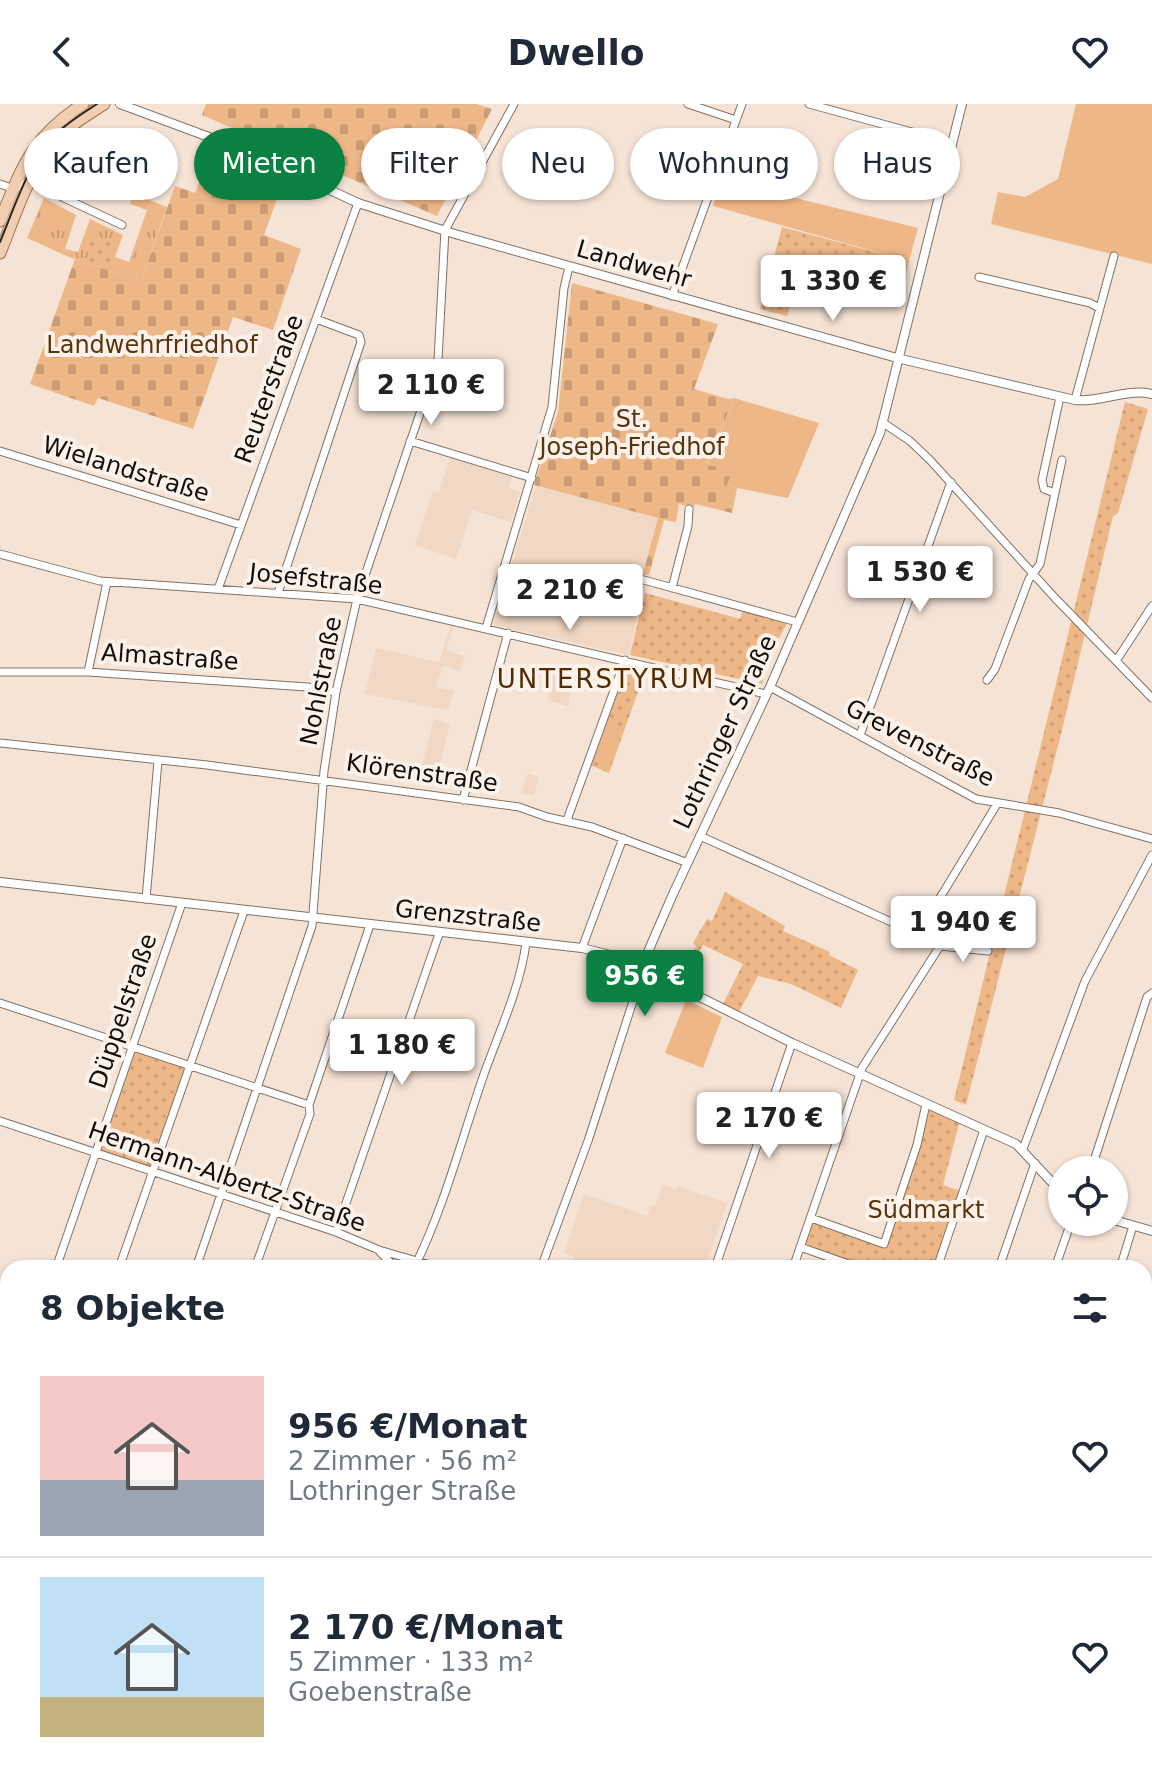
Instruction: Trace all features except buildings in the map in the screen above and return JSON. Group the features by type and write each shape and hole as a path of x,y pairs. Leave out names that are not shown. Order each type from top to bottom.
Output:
{"main road":[{"path":"52,128 83,104"},
{"path":"72,128 104,104"},
{"path":"0,221 14,189 24,178"},
{"path":"0,253 24,182"}],"street":[{"name":"Landwehr","path":"120,104 244,150 358,203 672,296 897,358 1060,397 1089,401 1130,392 1152,394"},
{"path":"688,104 736,120"},
{"path":"672,296 742,104"},
{"path":"809,104 897,128"},
{"name":"Lothringer Straße","path":"956,128 962,104"},
{"name":"Nohlstraße","path":"199,1260 311,931 324,781 336,692 357,599 439,355 445,230 512,107"},
{"path":"0,184 14,189"},
{"path":"68,200 122,225"},
{"name":"Lothringer Straße","path":"544,1260 588,1141 647,954 768,690 873,449 937,200"},
{"name":"Reuterstraße","path":"218,589 358,203"},
{"path":"1075,400 1114,256"},
{"path":"486,628 554,400 564,288 569,267"},
{"path":"979,277 1090,303 1099,308"},
{"path":"278,593 361,342 356,333 316,319"},
{"path":"1055,493 1044,489 1042,480 1060,397"},
{"path":"882,422 910,441 951,482 1152,698"},
{"path":"410,441 532,478"},
{"name":"Wielandstraße","path":"0,451 241,525"},
{"path":"987,680 995,669 1033,573 1040,564 1062,460"},
{"path":"860,735 951,482"},
{"path":"672,588 688,526 689,509"},
{"name":"Josefstraße","path":"0,554 107,582 357,599 768,690"},
{"path":"640,579 797,622"},
{"path":"88,672 107,582"},
{"path":"1116,661 1152,606"},
{"path":"463,800 508,633"},
{"path":"567,820 625,660"},
{"name":"Almastraße","path":"0,672 88,672 307,687 336,692"},
{"name":"Grevenstraße","path":"768,690 860,735 984,802 1059,813 1152,839"},
{"name":"Klörenstraße","path":"0,743 519,807 623,838 688,863"},
{"path":"146,899 158,761"},
{"path":"918,934 997,804"},
{"path":"700,836 940,946 988,951"},
{"path":"582,948 623,838"},
{"path":"1023,1149 1083,986 1152,855"},
{"name":"Grenzstraße","path":"0,882 582,948 614,956 792,1043 1023,1149 1048,1177"},
{"name":"Düppelstraße","path":"59,1260 182,903"},
{"path":"122,1260 244,911"},
{"path":"258,1260 310,1114 309,1105 370,925"},
{"path":"336,1232 439,934"},
{"path":"417,1260 524,960 526,943"},
{"path":"796,1260 864,1063 940,946"},
{"path":"1096,1156 1147,997 1152,993"},
{"path":"0,1003 309,1105"},
{"path":"718,1260 792,1043"},
{"path":"811,1218 884,1244 917,1145 926,1104"},
{"name":"Hermann-Albertz-Straße","path":"0,1121 336,1232 405,1260"},
{"path":"940,1260 984,1130"},
{"path":"1002,1260 1035,1163"},
{"path":"1128,1224 1152,1231"},
{"path":"1123,1260 1133,1226"},
{"path":"1058,1260 1066,1236"},
{"path":"800,1247 837,1260"},
{"path":"379,1250 388,1260"}],"shaded area":[{"path":"450,457 512,477 509,488 520,492 511,522 472,510 456,559 415,545 433,491 439,492"},
{"path":"536,486 658,518 629,655 493,625"},
{"path":"452,621 455,621 446,651 465,656 460,671 442,666 436,687 454,691 448,710 365,694 376,648 439,662"},
{"path":"554,671 574,675 568,706 548,700"},
{"path":"434,719 450,724 439,769 422,765"},
{"path":"527,774 539,777 534,796 521,793"},
{"path":"663,1184 727,1203 708,1260 574,1260 575,1257 564,1253 584,1194 647,1216 651,1205 655,1206"}],"green space":[{"path":"206,104 476,104 492,109 482,128 361,128 361,183 345,176 345,128 232,128 202,115"},
{"path":"1076,104 1152,104 1152,264 991,224 998,192 1025,197 1058,179"},
{"name":"Landwehrfriedhof","path":"178,187 194,193 194,200 277,200 264,235 301,249 273,330 233,317 193,429 98,398 94,406 30,384 75,259 141,281 170,200 178,200"},
{"path":"43,200 48,200 76,215 65,249 78,252 90,219 123,235 115,257 129,262 147,210 130,204 131,200 149,200 167,207 141,281 69,257 27,238"},
{"path":"400,200 445,200 437,216"},
{"path":"715,200 804,200 918,228 909,261 713,206"},
{"path":"782,227 909,261 902,289 803,263 787,316 760,309"},
{"path":"90,238 112,238 114,252 110,269 88,260"},
{"name":"St. Joseph-Friedhof","path":"572,283 718,324 694,389 734,398 707,464 733,470 727,486 737,488 732,513 695,504 694,508 679,504 676,522 664,520 649,575 643,574 658,518 534,485 558,412"},
{"path":"734,398 819,423 788,498 727,486 732,470 707,465"},
{"path":"1125,402 1148,409 1118,513 1113,516 966,1105 954,1100"},
{"path":"645,593 740,619 743,610 788,622 770,654 762,684 630,655"},
{"path":"626,668 645,672 609,773 590,765"},
{"path":"607,722 624,728 611,760 595,754"},
{"path":"725,892 785,926 783,931 830,952 829,955 858,970 841,1008 791,984 758,976 737,1016 721,1008 743,964 703,945 696,957 691,955 696,946 693,943 707,919 712,921"},
{"path":"686,1000 722,1017 703,1068 665,1053"},
{"path":"133,1047 191,1066 151,1171 95,1153"},
{"name":"Südmarkt","path":"926,1104 960,1120 943,1185 963,1192 938,1260 841,1260 804,1248 811,1218 884,1244"}],"tram line":[{"path":"0,242 23,185 46,145 97,104"}],"district":[{"name":"UNTERSTYRUM","path":"606,679"}]}
